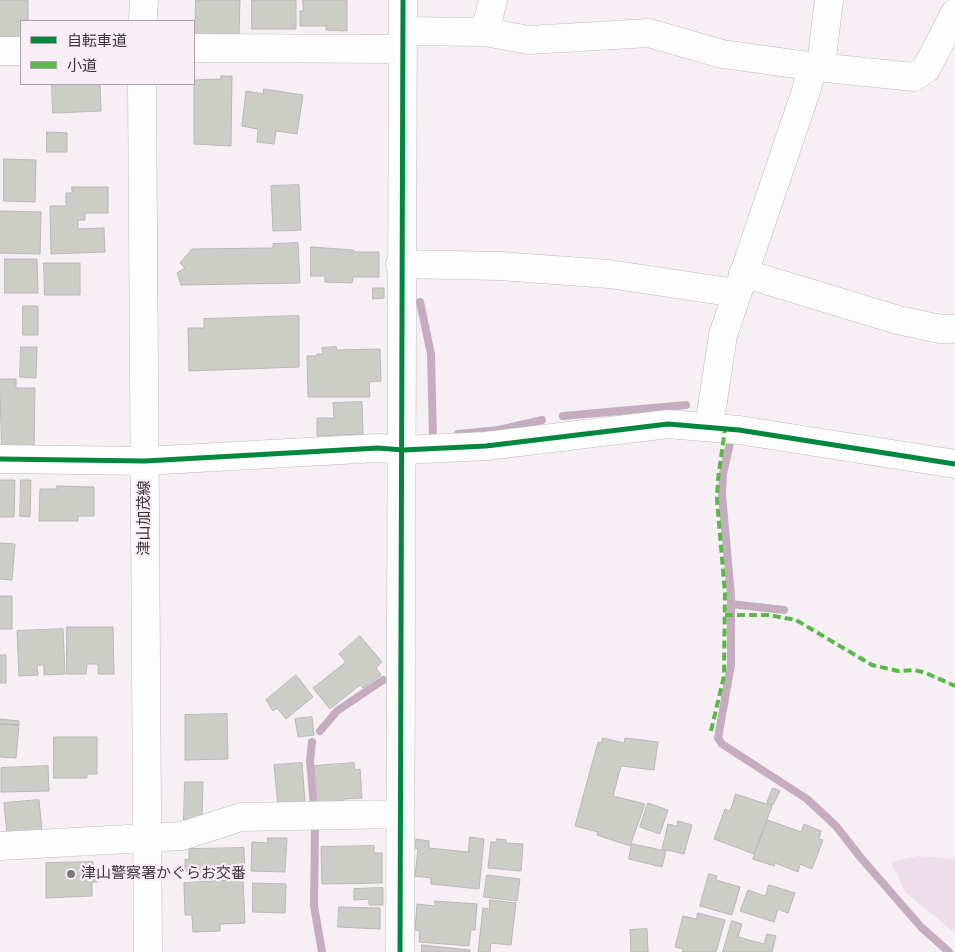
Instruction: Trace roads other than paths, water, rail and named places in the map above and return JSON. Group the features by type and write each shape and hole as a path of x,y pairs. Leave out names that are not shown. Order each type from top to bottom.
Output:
{"street":[{"path":"143,20 144,0"},
{"path":"400,952 399,593 403,450 400,264 403,0"},
{"path":"485,32 493,0"},
{"path":"709,427 723,336 739,283 806,92 810,75 817,68 822,57 829,0"},
{"path":"195,48 403,40 485,32 529,40 649,33 722,54 817,68 914,77 926,69 955,13"},
{"path":"0,51 20,51"},
{"name":"津山加茂線","path":"142,85 148,952"},
{"path":"400,264 500,266 739,283 940,329 955,329"},
{"path":"0,459 145,461 368,449 403,450 486,446 668,424 739,430 955,464"},
{"path":"0,846 182,836 241,817 400,814"}],"waterway":[{"path":"420,302 431,354 433,438"},
{"path":"563,416 686,405"},
{"path":"458,434 499,430 542,420"},
{"path":"730,443 723,474 722,494 731,596 731,665 718,738 722,744 807,799 836,826 921,927 949,952"},
{"path":"731,604 784,610"},
{"path":"320,731 337,711 383,680"},
{"path":"312,742 310,761 314,807"},
{"path":"315,826 314,906 322,952"}],"place":[{"name":"津山警察署かぐらお交番","path":"71,874"}]}
